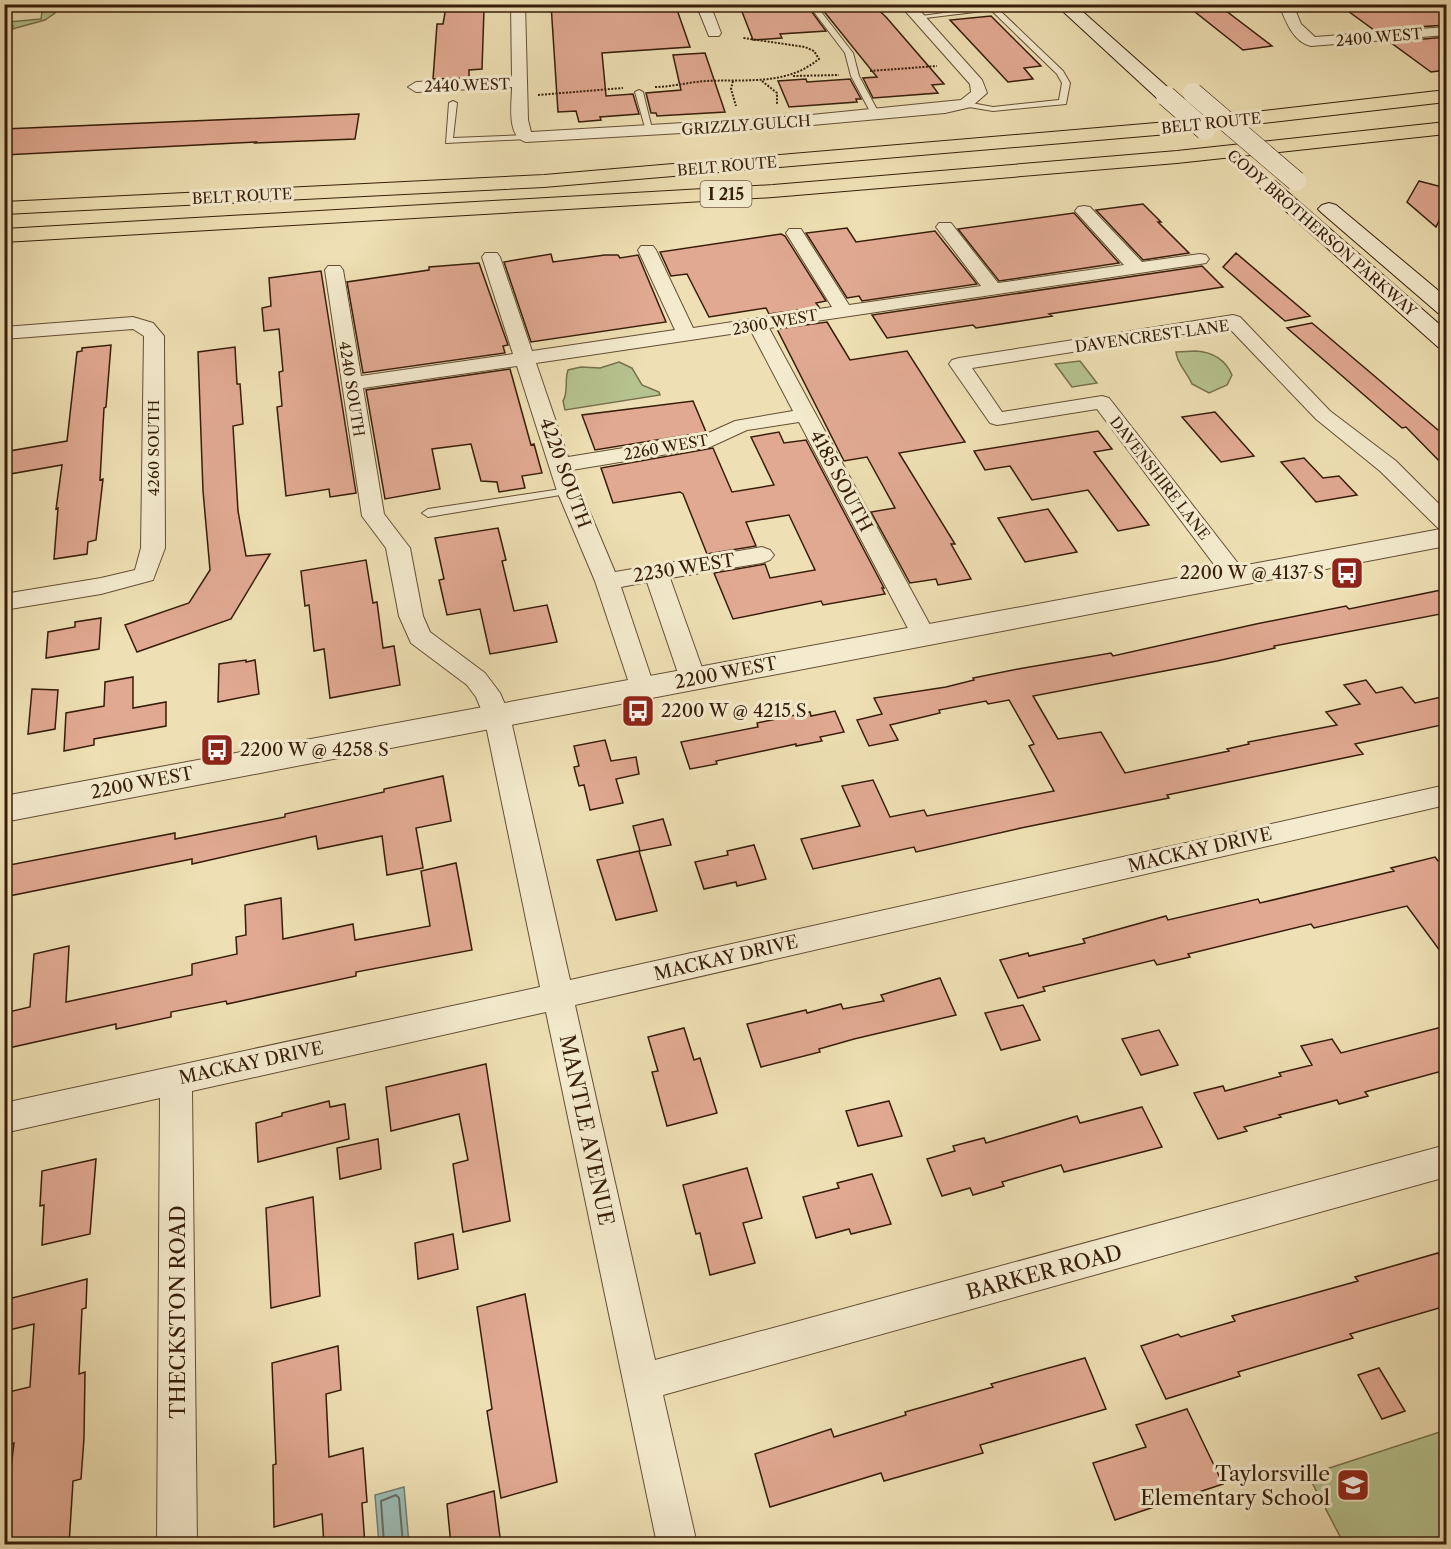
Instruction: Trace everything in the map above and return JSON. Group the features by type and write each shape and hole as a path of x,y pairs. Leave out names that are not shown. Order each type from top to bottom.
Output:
{"highway":[{"name":"BELT ROUTE","path":"4,208 544,181 1113,133 1446,96"},
{"name":"BELT ROUTE","path":"4,236 773,191 1177,157 1446,128"},
{"path":"4,189 229,182 544,181"}],"main road":[{"name":"CODY BROTHERSON PARKWAY","path":"1063,4 1446,342"},
{"path":"1089,4 1106,19"},
{"name":"CODY BROTHERSON PARKWAY","path":"1175,78 1446,308"},
{"name":"2200 WEST","path":"4,809 1446,537"}],"street":[{"path":"518,4 520,120 522,132 526,136"},
{"path":"703,4 714,33"},
{"path":"906,4 977,83 979,93 966,104"},
{"name":"2400 WEST","path":"1286,4 1295,26 1311,42 1446,31"},
{"name":"2440 WEST","path":"416,87 519,82"},
{"name":"GRIZZLY GULCH","path":"526,136 572,136 876,115 966,104"},
{"path":"1084,211 1137,268"},
{"path":"945,227 993,289"},
{"path":"795,233 843,310"},
{"path":"647,250 687,336"},
{"name":"4220 SOUTH","path":"491,257 568,491 607,580 642,688"},
{"name":"2300 WEST","path":"351,384 1200,259"},
{"name":"4240 SOUTH","path":"334,270 370,507"},
{"name":"DAVENCREST LANE","path":"959,364 1233,321 1323,414 1355,442 1388,466 1446,523"},
{"name":"4260 SOUTH","path":"4,333 121,323 142,325 151,330 154,336 153,548 145,575 101,586 4,602"},
{"name":"4185 SOUTH","path":"758,325 924,636"},
{"name":"DAVENSHIRE LANE","path":"959,364 997,419 1102,402 1236,577"},
{"name":"2260 WEST","path":"560,465 710,441 742,425 806,415"},
{"name":"MANTLE AVENUE","path":"370,507 373,516 398,548 411,616 420,637 476,679 487,693 497,716 677,1545"},
{"name":"2230 WEST","path":"607,580 762,555"},
{"path":"656,573 693,679"},
{"name":"MACKAY DRIVE","path":"4,1118 558,996 1446,795"},
{"name":"THECKSTON ROAD","path":"176,1080 177,1545"},
{"name":"BARKER ROAD","path":"642,1382 1446,1161"}],"lane":[{"path":"811,4 849,53 855,76 876,115"},
{"path":"917,17 991,6 1060,73 1065,83 1063,102 993,109 966,104"},
{"path":"643,89 650,131"},
{"path":"453,103 448,141 526,136"},
{"path":"428,513 568,491"}],"path":[{"path":"643,89 690,82 761,80 790,75 813,66 819,59 818,55 805,47 742,38"},
{"path":"861,71 947,65"},
{"path":"790,75 814,77 846,74"},
{"path":"761,80 777,93 778,109"},
{"path":"733,81 730,89 736,109"},
{"path":"538,96 625,88"}],"green space":[{"path":"43,5 57,5 55,13 45,20 5,31 5,28 13,26 8,22 41,19"},
{"path":"1196,351 1213,355 1226,365 1232,375 1227,385 1209,393 1192,384 1176,352"},
{"path":"1080,361 1097,383 1072,387 1055,364"},
{"path":"619,362 632,368 642,385 659,392 660,395 565,410 563,401 566,394 568,370 581,367 600,368"},
{"path":"1446,1430 1446,1544 1344,1544 1308,1475"}],"water":[{"path":"404,1487 409,1544 379,1544 375,1495"}],"building":[{"path":"551,4 675,4 690,47 602,53 606,96 633,94 639,114 600,117 601,120 579,122 576,111 558,112"},
{"path":"739,4 806,4 826,31 780,34 782,38 753,40"},
{"path":"818,4 872,4 944,84 932,85 938,93 873,98 863,78 877,77"},
{"path":"1185,4 1217,4 1272,46 1243,50"},
{"path":"1419,4 1446,5 1446,25 1374,30 1348,11"},
{"path":"466,6 466,10 484,9 482,69 469,70 469,78 433,79 437,24 443,24 446,7"},
{"path":"991,16 1041,66 1024,68 1033,79 1008,82 950,20"},
{"path":"1446,37 1446,70 1431,72 1390,42"},
{"path":"705,53 725,112 657,116 656,113 651,113 646,93 681,90 673,55"},
{"path":"806,79 807,82 850,79 861,99 856,99 857,102 789,107 778,81"},
{"path":"359,114 355,139 4,155 4,129"},
{"path":"1419,181 1446,188 1446,206 1436,227 1407,202"},
{"path":"1143,204 1189,253 1143,260 1096,210"},
{"path":"1074,213 1119,263 999,281 958,229"},
{"path":"847,228 856,242 935,231 977,284 862,301 859,296 847,298 806,233"},
{"path":"781,234 785,236 826,301 816,303 819,307 769,314 766,308 709,317 687,274 671,276 660,252"},
{"path":"1236,253 1310,316 1285,321 1223,267"},
{"path":"551,254 553,262 605,255 618,255 620,258 638,255 666,322 531,342 504,262"},
{"path":"479,263 508,345 503,346 505,353 363,373 347,282 429,270 429,267"},
{"path":"1202,266 1223,287 1049,314 1052,316 976,328 973,325 887,338 872,315"},
{"path":"321,271 356,493 330,497 329,489 286,496 277,407 282,406 279,372 283,371 279,329 264,331 262,308 271,306 269,278"},
{"path":"827,322 850,360 907,351 965,442 899,453 955,544 951,544 971,579 938,585 936,579 910,583 871,512 895,508 867,457 844,461 777,329"},
{"path":"1312,323 1438,430 1446,429 1446,468 1406,427 1402,428 1287,328"},
{"path":"111,345 106,407 104,408 100,480 103,479 96,540 88,542 87,554 54,559 58,508 56,509 62,465 4,475 4,452 67,441 77,352 82,351 82,348"},
{"path":"235,347 237,384 240,384 243,424 233,426 238,511 246,556 270,554 231,619 137,652 125,625 189,603 210,570 203,491 198,352"},
{"path":"510,369 531,445 534,444 542,473 522,476 525,488 499,492 497,482 481,481 471,444 432,449 440,489 385,499 366,390"},
{"path":"693,401 706,432 595,450 582,415"},
{"path":"1215,412 1254,456 1221,462 1182,417"},
{"path":"1098,431 1112,449 1094,452 1149,525 1118,531 1088,490 1032,500 1010,466 985,470 974,451"},
{"path":"779,432 784,443 806,440 884,588 882,588 885,594 823,605 821,601 733,619 714,573 765,564 770,578 815,570 789,515 746,522 756,546 707,554 683,494 680,492 613,503 601,468 713,448 732,492 774,485 751,437"},
{"path":"1304,458 1323,478 1339,476 1357,495 1316,502 1281,462"},
{"path":"1048,509 1077,552 1025,562 998,518"},
{"path":"498,528 506,560 502,561 514,611 547,605 557,642 490,654 480,609 447,615 439,580 444,579 435,538"},
{"path":"366,560 373,603 377,602 383,648 394,646 400,685 330,698 324,649 314,651 309,605 305,606 301,571"},
{"path":"1446,589 1446,613 1274,646 1275,648 1217,661 1033,696 1058,739 1101,732 1125,773 1229,751 1227,749 1249,744 1248,742 1337,725 1326,712 1360,704 1344,685 1366,680 1376,693 1402,687 1415,703 1446,696 1446,724 1355,744 1363,754 1167,795 1169,798 916,852 914,847 813,869 801,839 860,826 842,786 873,780 890,817 924,810 927,816 1054,791 1029,746 1034,744 1009,700 988,704 986,701 939,710 940,713 890,725 898,740 869,746 857,720 882,714 874,698 946,687 974,680 973,678 1018,669 1111,653 1113,656 1256,624 1346,606 1349,609"},
{"path":"101,618 99,649 46,658 48,632 75,627 75,622"},
{"path":"246,660 246,662 255,660 259,694 218,702 219,664"},
{"path":"133,677 133,708 166,702 166,726 94,739 94,745 64,751 66,713 104,706 105,682"},
{"path":"32,689 58,690 55,729 28,734"},
{"path":"835,711 844,732 820,737 822,741 796,746 796,744 716,761 717,764 690,769 681,742 758,727 757,723 810,712 811,716"},
{"path":"605,740 611,761 636,757 639,774 616,779 623,803 590,810 584,785 579,786 574,767 579,766 574,746"},
{"path":"443,776 451,821 416,828 423,868 387,875 382,836 318,849 316,836 192,864 192,859 4,897 4,866 175,833 175,839 285,817 285,814"},
{"path":"663,819 671,845 640,851 633,826"},
{"path":"754,845 766,879 737,886 736,882 704,889 695,862 728,855 727,851"},
{"path":"639,851 657,911 616,920 597,860"},
{"path":"1435,857 1438,861 1446,859 1446,959 1407,906 1314,928 1311,924 1188,954 1190,957 1157,965 1154,960 1043,987 1045,991 1018,998 1000,960 1085,943 1083,939 1166,916 1168,920 1258,899 1260,903 1394,871 1391,868"},
{"path":"456,863 472,950 356,972 356,976 227,1004 226,1001 171,1012 171,1017 116,1029 116,1024 4,1049 4,1013 30,1007 34,954 69,946 66,1002 192,975 192,964 237,954 236,937 246,935 245,905 281,898 283,939 353,924 355,940 430,926 421,871"},
{"path":"940,978 956,1015 854,1039 819,1049 820,1052 761,1067 747,1024 841,1004 843,1009 884,1001 881,995"},
{"path":"1023,1005 1040,1040 1001,1050 985,1013"},
{"path":"1446,1026 1446,1070 1365,1092 1368,1096 1339,1104 1337,1100 1279,1115 1281,1117 1244,1127 1247,1131 1218,1139 1194,1093 1223,1086 1225,1091 1312,1065 1301,1046 1332,1039 1341,1053"},
{"path":"684,1028 694,1060 700,1058 717,1113 667,1126 652,1072 658,1071 648,1037"},
{"path":"1159,1030 1178,1065 1141,1075 1122,1039"},
{"path":"486,1064 510,1221 463,1232 453,1164 468,1160 459,1114 391,1131 386,1087"},
{"path":"329,1101 330,1107 345,1104 349,1139 258,1162 256,1123 282,1116 282,1113"},
{"path":"889,1101 902,1136 858,1146 846,1111"},
{"path":"1142,1107 1162,1147 1064,1172 1061,1165 1002,1182 1004,1186 973,1195 970,1188 942,1196 927,1159 955,1151 953,1146 984,1138 986,1143 1077,1116 1080,1123"},
{"path":"378,1139 381,1169 340,1179 337,1148"},
{"path":"96,1159 90,1234 42,1245 44,1205 40,1206 42,1171"},
{"path":"747,1168 762,1218 743,1223 755,1263 710,1275 700,1233 696,1234 683,1185"},
{"path":"872,1174 891,1224 851,1234 849,1229 816,1238 803,1197 839,1188 837,1183"},
{"path":"313,1197 320,1296 271,1308 266,1208"},
{"path":"453,1234 458,1269 418,1279 415,1243"},
{"path":"1438,1253 1446,1266 1446,1306 1350,1334 1353,1338 1238,1372 1240,1376 1166,1399 1141,1346 1178,1334 1181,1337 1235,1321 1232,1316 1358,1281 1355,1277"},
{"path":"87,1279 86,1308 82,1309 79,1374 85,1372 84,1438 81,1479 73,1481 69,1545 4,1545 4,1524 14,1443 4,1446 4,1393 30,1387 34,1324 5,1331 8,1299"},
{"path":"525,1294 557,1482 501,1498 487,1411 492,1409 477,1307"},
{"path":"338,1346 341,1390 326,1394 329,1457 363,1448 367,1502 362,1503 365,1545 324,1545 322,1514 274,1527 273,1465 276,1464 272,1363"},
{"path":"1085,1358 1106,1409 980,1445 983,1453 884,1481 881,1473 770,1507 755,1454 831,1429 834,1437 906,1415 905,1412 993,1387 991,1384"},
{"path":"1379,1368 1405,1411 1382,1419 1358,1375"},
{"path":"1187,1409 1223,1484 1115,1520 1093,1463 1146,1447 1136,1425"},
{"path":"494,1491 501,1545 451,1545 447,1504"}],"place":[{"name":"2200 W @ 4137 S","path":"1347,573"},
{"name":"2200 W @ 4215 S","path":"638,711"},
{"name":"2200 W @ 4258 S","path":"217,750"},
{"name":"Taylorsville Elementary School","path":"1353,1485"}]}
